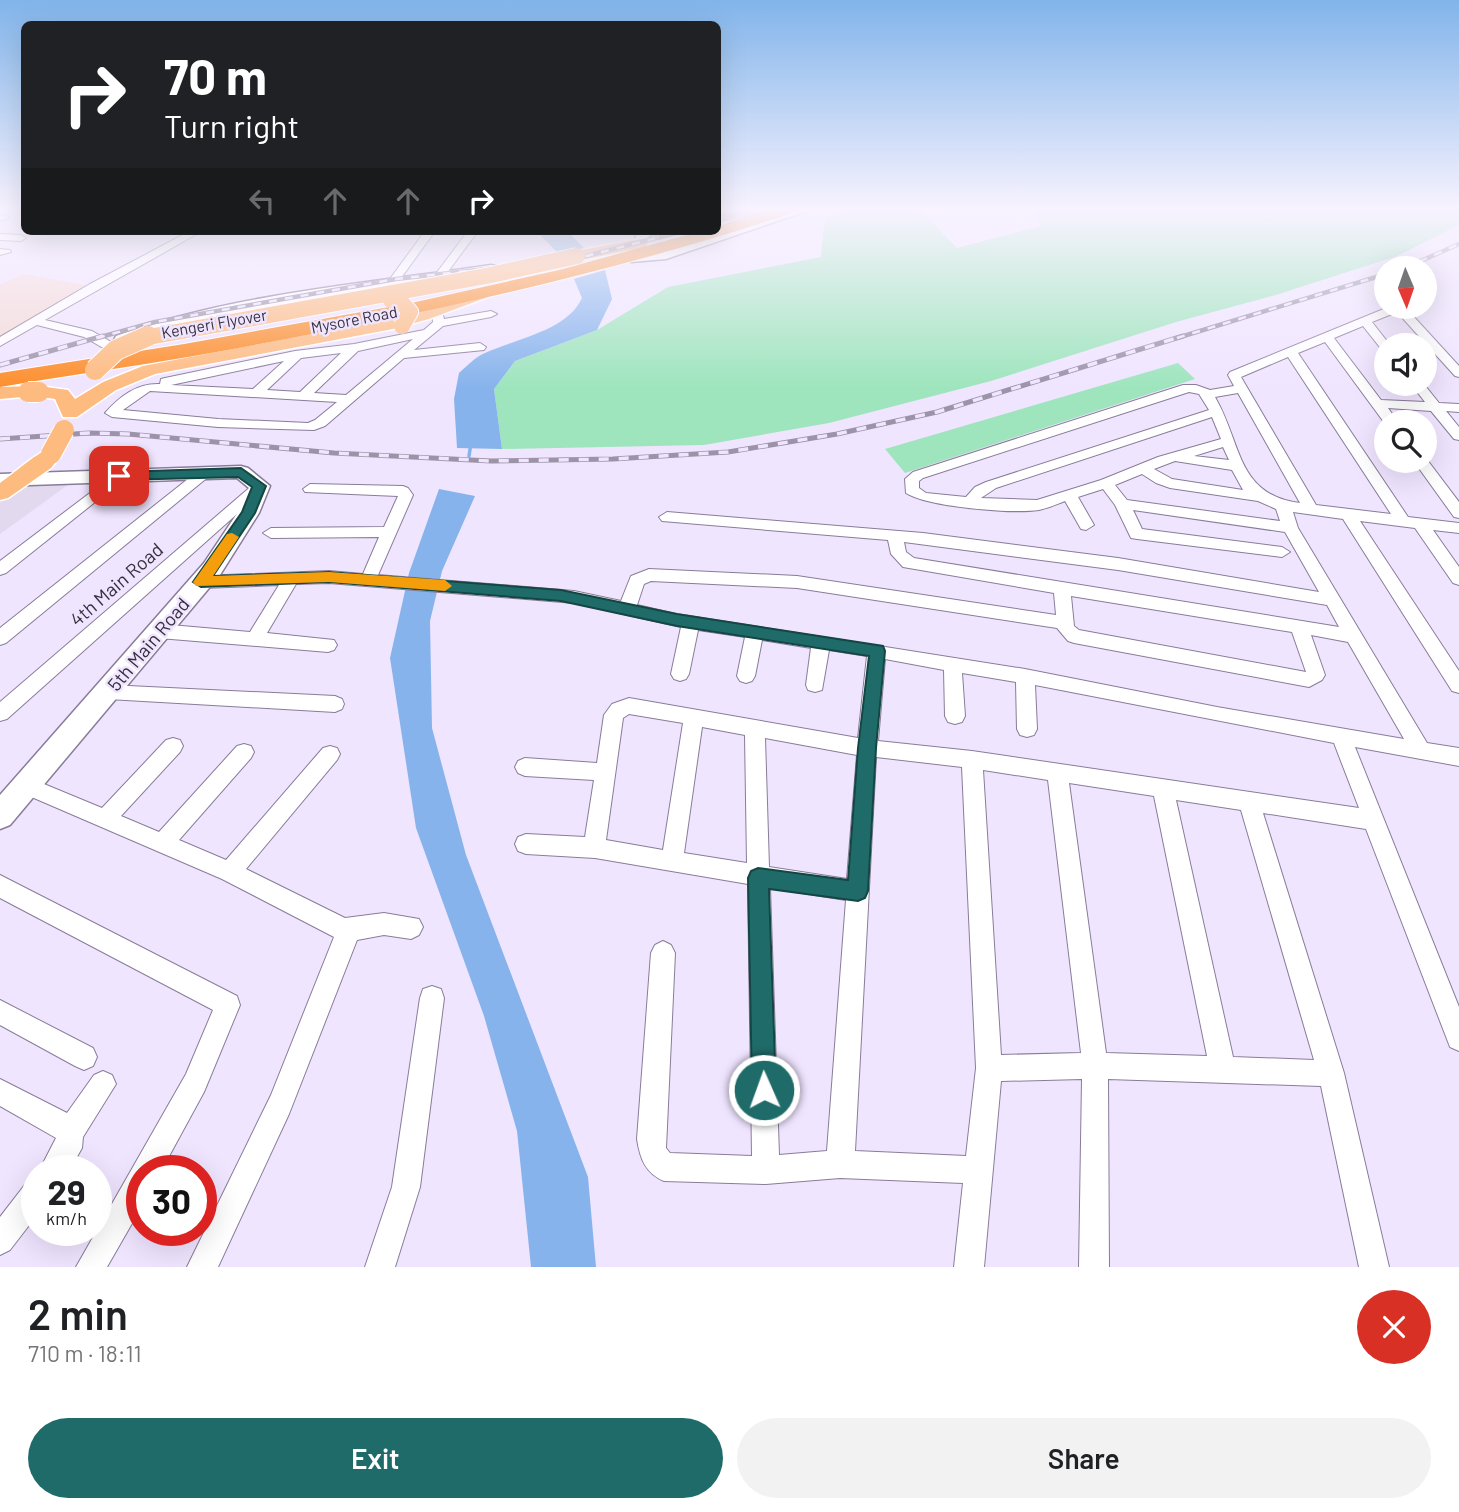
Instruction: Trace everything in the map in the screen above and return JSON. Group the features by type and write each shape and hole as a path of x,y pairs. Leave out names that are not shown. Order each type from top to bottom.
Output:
{"highway":[{"name":"Mysore Road","path":"9,375 325,317 552,269"},
{"name":"Mysore Road","path":"9,375 55,372 314,327 482,293 561,269"}],"main road":[{"name":"Kengeri Flyover","path":"104,356 103,360 119,348 160,333 536,269"},
{"path":"0,393 61,394 78,406 135,373 393,324 438,318 482,293"},
{"name":"Kengeri Flyover","path":"78,406 129,385 386,333 402,326 409,318 410,312 402,303 372,300 280,318"},
{"path":"104,356 165,339 280,318"},
{"name":"Kengeri Flyover","path":"11,479 51,454 104,356"},
{"path":"0,493 11,479"}],"street":[{"path":"0,342 126,269"},
{"path":"392,283 402,269"},
{"path":"440,275 444,269"},
{"path":"34,321 88,334 104,356 168,323 440,275 509,269"},
{"path":"1311,510 1234,375 1399,307 1436,344 1459,373"},
{"path":"428,332 354,348 297,355 148,387 112,413 115,416 218,424 309,427 320,423 350,399 428,332 438,318 491,314"},
{"path":"1365,321 1375,333"},
{"path":"1327,337 1382,410"},
{"path":"401,355 480,347"},
{"path":"303,396 354,348"},
{"path":"1291,352 1411,522 1459,579"},
{"path":"256,394 297,355"},
{"path":"32,398 55,372"},
{"path":"148,387 350,399"},
{"path":"1228,441 1172,457 1106,483 1025,507 914,495 911,490 912,479 1188,388 1195,388 1207,394 1242,389"},
{"path":"1207,394 1247,485 1260,497"},
{"path":"1426,396 1459,436"},
{"path":"1377,404 1459,408"},
{"path":"970,502 980,490 990,485 1215,412"},
{"path":"1172,457 1239,466"},
{"path":"1144,468 1170,483 1260,497 1283,506 1459,528"},
{"path":"11,479 241,472 260,486"},
{"path":"1430,473 1459,513"},
{"path":"0,638 203,474"},
{"path":"0,569 119,476"},
{"path":"1106,483 1122,504 1137,534 1282,552"},
{"name":"5th Main Road","path":"0,816 201,582 248,513 260,486"},
{"name":"4th Main Road","path":"0,713 260,486"},
{"path":"310,489 403,491 406,495 368,580"},
{"path":"1069,495 1086,525"},
{"path":"1122,504 1290,528"},
{"path":"1283,506 1290,528 1421,750"},
{"path":"1348,514 1459,686"},
{"path":"667,517 895,536 1118,564 1332,600"},
{"path":"271,533 389,533"},
{"path":"895,536 899,554 909,563 1354,636"},
{"path":"627,609 638,580 649,575 797,582 1065,622"},
{"path":"201,582 291,578 368,580 561,596 691,622 1025,676 1459,757"},
{"path":"255,639 291,578"},
{"path":"1062,587 1065,622 1068,633 1074,636 1309,680 1316,674 1299,627"},
{"path":"680,674 691,622"},
{"path":"159,631 328,645"},
{"path":"746,676 755,632"},
{"path":"815,685 821,642"},
{"path":"840,1164 867,748 877,651"},
{"path":"953,664 955,716"},
{"path":"1025,676 1027,729"},
{"path":"108,692 335,704"},
{"path":"597,848 595,843 614,715 619,709 629,706 867,748 1372,820"},
{"path":"673,862 693,719"},
{"path":"755,728 766,1170"},
{"path":"1341,737 1459,1038"},
{"path":"105,819 173,746"},
{"path":"163,843 244,752"},
{"path":"230,872 330,754"},
{"path":"969,1267 989,1068 972,761"},
{"path":"525,767 606,772"},
{"path":"1057,773 1095,1066 1094,1267"},
{"path":"27,786 230,872 344,930 384,924 411,927"},
{"path":"1163,789 1223,1070"},
{"path":"1249,802 1331,1073 1374,1267"},
{"path":"526,844 597,848 758,878 858,891"},
{"path":"0,886 228,1005 195,1083 155,1155"},
{"path":"202,1267 246,1183 324,1000 346,937 344,930"},
{"path":"663,953 651,1139 653,1154 664,1167 766,1170 840,1164 979,1170"},
{"path":"380,1267 406,1187 432,998"},
{"path":"0,1012 84,1057"},
{"path":"989,1068 1095,1066 1331,1073"},
{"path":"63,1155 68,1148 70,1133 103,1084"},
{"path":"0,1092 57,1122 70,1133"},
{"path":"91,1267 126,1206"},
{"path":"0,1240 21,1213"}],"shaded area":[{"path":"23,274 90,286 0,339 0,285"},
{"path":"72,482 0,534 0,486"}],"green space":[{"path":"759,269 1356,269 1279,294 1176,322 991,381 829,423 704,445 502,449 494,389 515,361 597,330 668,287"},
{"path":"1178,363 1195,379 905,473 885,449"}],"water":[{"path":"605,270 612,299 597,330 515,361 494,389 502,449 457,448 454,399 459,373 481,355 539,333 565,319 582,298 574,279"},
{"path":"439,489 475,496 442,571 430,621 432,728 466,855 588,1177 596,1267 531,1267 517,1131 484,1016 416,828 390,658 409,573"}],"waterway":[{"path":"469,456 471,443"}],"railway":[{"path":"97,338 155,322 396,279 484,269"},
{"path":"1177,338 1374,278"},
{"path":"0,365 103,336"},
{"path":"0,439 89,433 128,434 334,453 491,461 613,459 728,452 837,434 937,412 1183,336"}],"slow traffic":[{"path":"232,537 201,582 329,577 445,586"}],"route":[{"path":"119,476 241,472 260,486 248,513 201,582 329,577 573,597 677,620 877,651 867,748 858,891 758,878 764,1090"}]}
